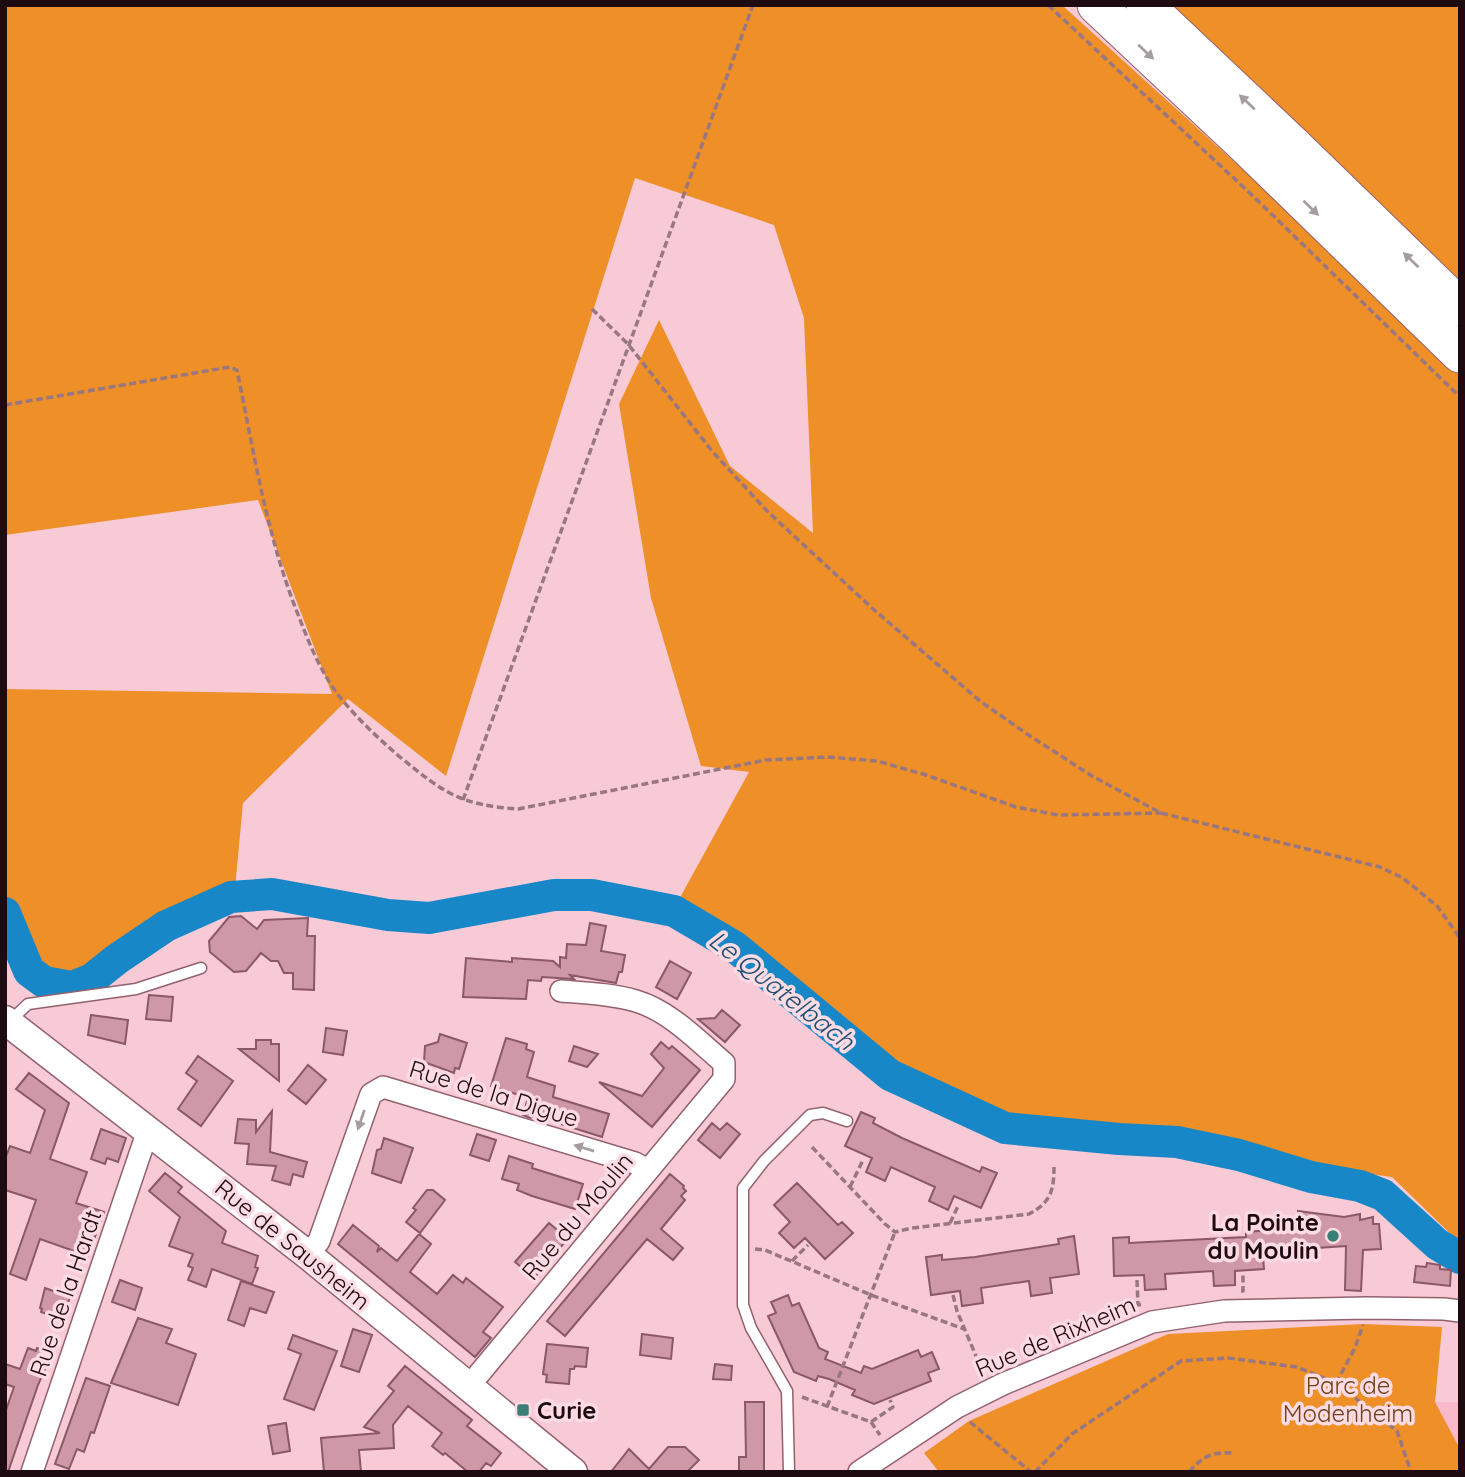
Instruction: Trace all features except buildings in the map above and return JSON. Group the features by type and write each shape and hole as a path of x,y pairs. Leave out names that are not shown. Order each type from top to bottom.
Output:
{"highway":[{"path":"1096,5 1264,163 1460,354"},
{"path":"1145,5 1460,307"}],"main road":[{"name":"Rue de Sausheim","path":"6,1021 308,1255 573,1472"}],"street":[{"name":"Rue du Moulin","path":"470,1385 724,1079 724,1063 661,1013 638,1001 561,991"},
{"name":"Rue de la Digue","path":"308,1255 319,1241 371,1094 383,1087 635,1163 648,1170"},
{"name":"Rue de la Hardt","path":"32,1472 144,1142 151,1131"},
{"name":"Rue de Rixheim","path":"859,1472 957,1407 1003,1384 1152,1322 1224,1311 1366,1308 1460,1311"}],"lane":[{"path":"6,1021 28,1004 136,989 201,968"},
{"path":"789,1472 787,1391 751,1328 743,1305 743,1188 764,1161 810,1115 823,1113 847,1121"}],"path":[{"path":"463,800 753,5"},
{"path":"1048,5 1254,197 1460,397"},
{"path":"592,309 628,344 712,451 767,511 872,608 980,701 1092,776 1161,813 1380,867 1404,878 1437,906 1460,938"},
{"path":"5,405 230,367 237,370 259,482 282,575 313,654 342,700 384,743 435,785 463,800 485,807 518,809 766,760 828,757 877,761 923,774 1016,807 1058,815 1161,813"},
{"path":"1460,923 1460,938"},
{"path":"812,1147 895,1232 1029,1214 1040,1208 1052,1193 1054,1165"},
{"path":"850,1187 863,1160"},
{"path":"950,1223 958,1204"},
{"path":"827,1406 895,1232"},
{"path":"792,1261 808,1245"},
{"path":"743,1247 765,1250 871,1295 964,1329"},
{"path":"1230,1292 1243,1291 1242,1274"},
{"path":"1137,1280 1138,1304 1152,1303"},
{"path":"953,1295 975,1356"},
{"path":"1336,1383 1355,1348 1366,1308"},
{"path":"957,1407 969,1421 1033,1472 1072,1434 1181,1361 1228,1359 1297,1367 1336,1383 1396,1431 1411,1472"},
{"path":"787,1391 871,1422 881,1437"},
{"path":"871,1422 893,1407 891,1400"},
{"path":"1189,1472 1198,1462 1214,1452 1234,1453"}],"shaded area":[{"path":"1435,1402 1460,1402 1460,1449"}],"green space":[{"path":"5,5 1062,5 1250,176 1460,374 1460,1243 1392,1177 1282,1162 1250,1150 1171,1133 1008,1121 893,1066 744,943 677,903 749,772 701,766 651,598 619,404 659,320 730,466 813,533 804,318 774,225 635,178 446,776 348,699 243,803 235,888 163,921 74,974 35,964 5,898 5,689 332,694 258,500 5,535"},
{"path":"1163,5 1460,5 1460,286"},
{"name":"Parc de Modenheim","path":"1363,1324 1442,1327 1435,1402 1460,1449 1460,1472 939,1472 924,1453 969,1421 1168,1334"}],"waterway":[{"name":"Le Quatelbach","path":"5,913 29,971 44,982 72,987 92,979 166,926 231,897 272,894 388,915 429,918 554,895 592,895 674,911 735,947 890,1075 1005,1128 1177,1142 1239,1155 1311,1177 1360,1186 1383,1195 1437,1244 1460,1258"}],"place":[{"name":"La Pointe du Moulin","path":"1333,1236"},
{"name":"Curie","path":"523,1410"}]}
